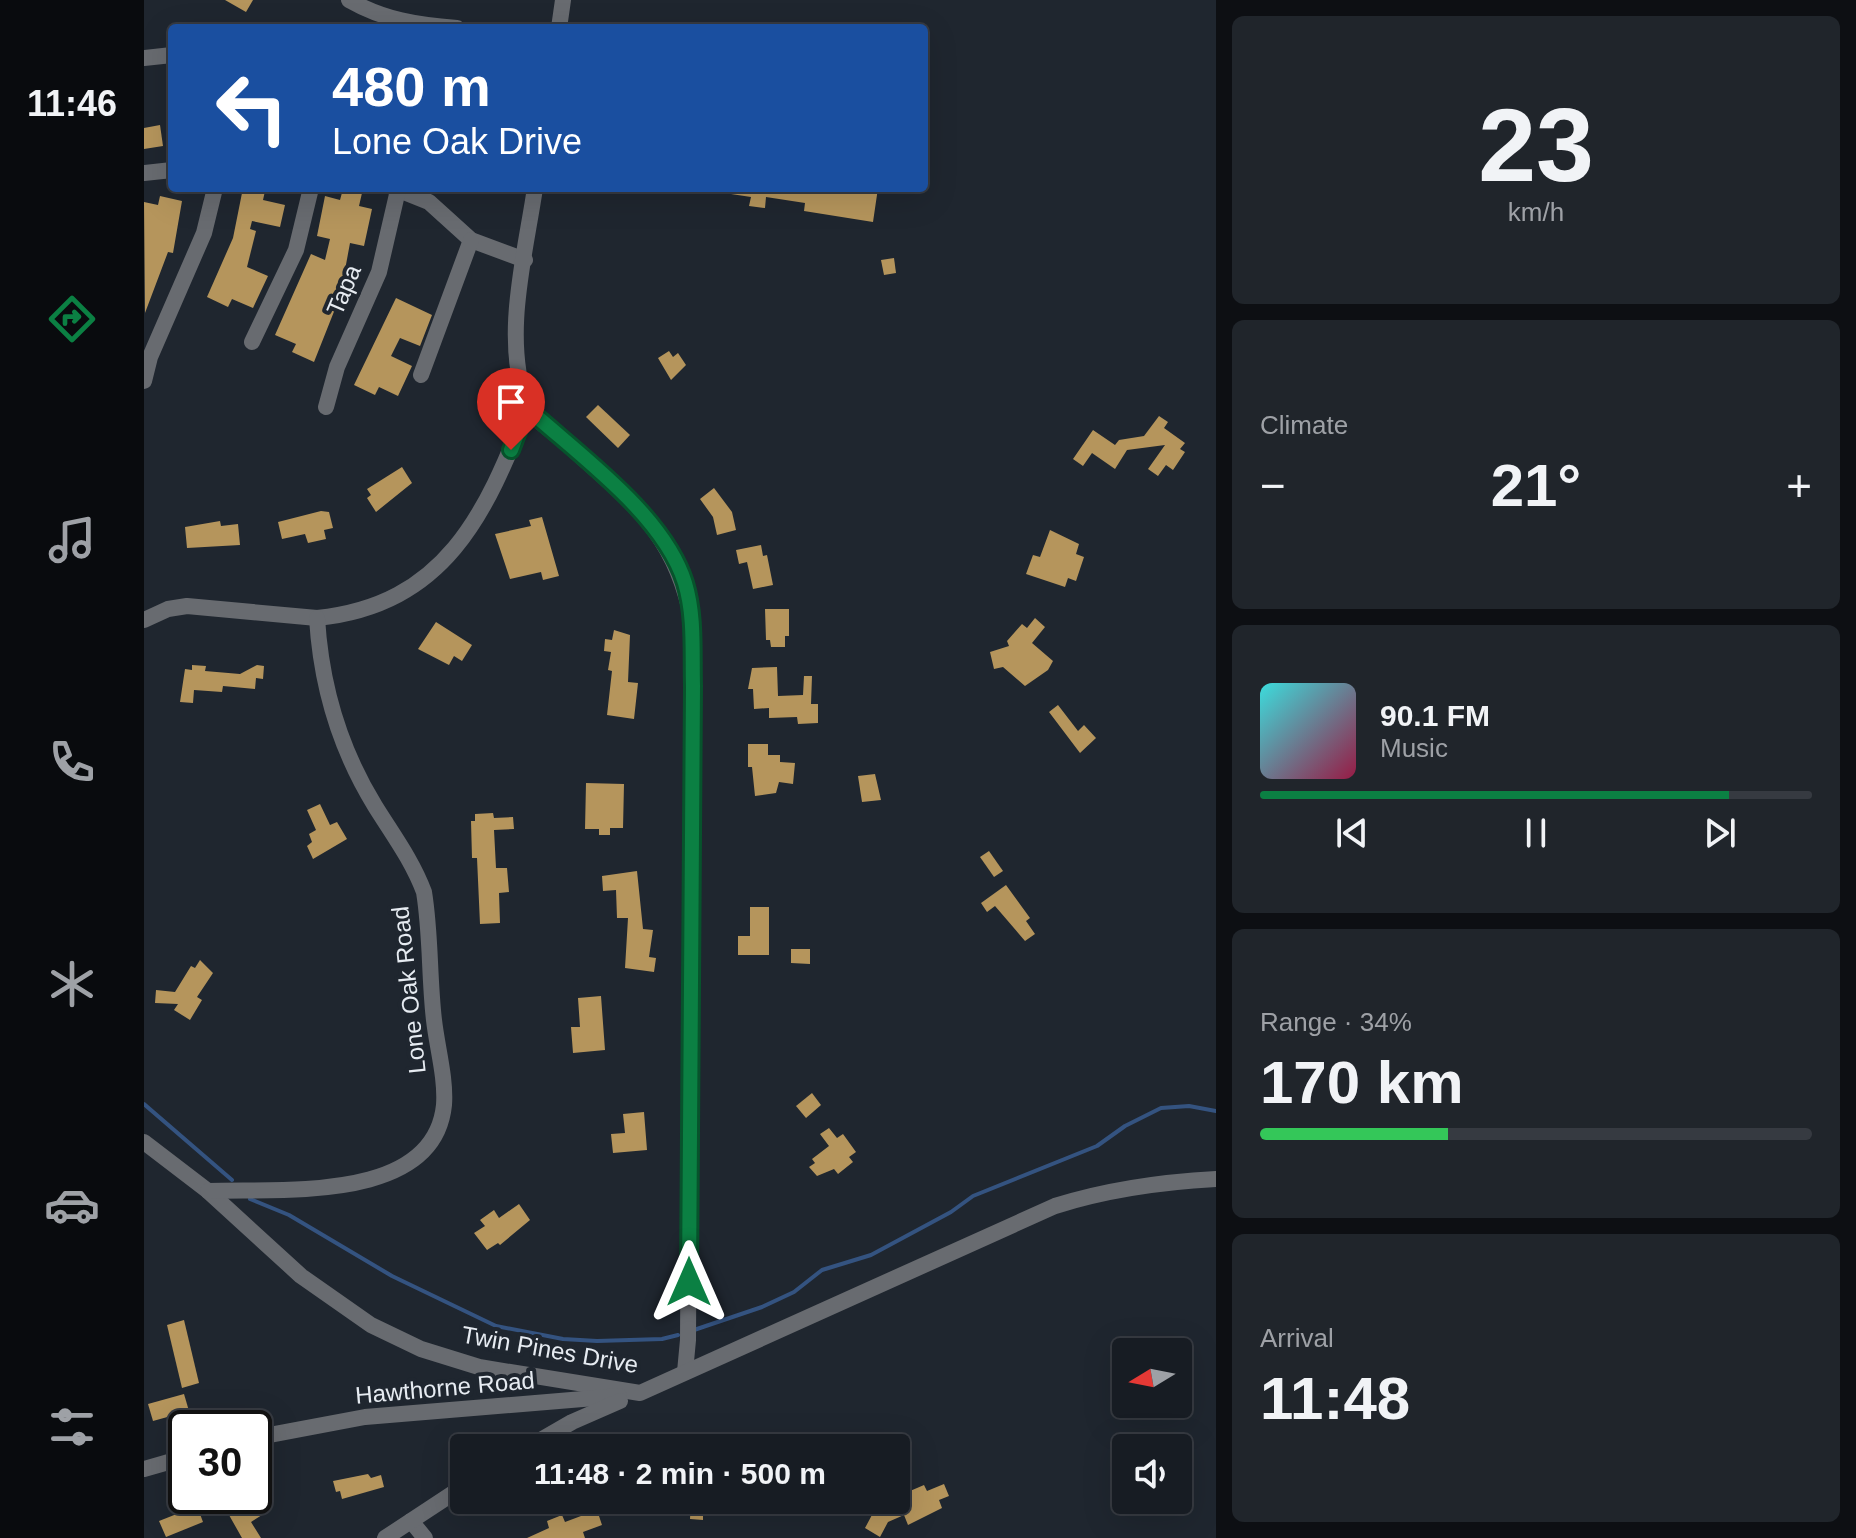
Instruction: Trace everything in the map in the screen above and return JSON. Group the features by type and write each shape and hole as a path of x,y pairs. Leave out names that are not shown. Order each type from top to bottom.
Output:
{"street":[{"path":"349,0 374,14 412,24"},
{"path":"560,24 563,0"},
{"path":"144,58 168,55"},
{"path":"144,173 168,170"},
{"path":"144,386 150,357 197,252 214,192"},
{"path":"252,342 296,250 310,192"},
{"name":"Tapa","path":"326,407 337,367 379,272 395,192"},
{"path":"404,192 429,202 471,240 525,260"},
{"path":"144,620 168,609 187,606 317,618 354,612 389,600 416,585 451,554 489,501 527,408 516,349 534,192"},
{"path":"421,375 471,240"},
{"path":"527,408 636,508 670,548 685,583 692,621 688,1340 685,1372"},
{"name":"Lone Oak Road","path":"208,1191 326,1186 372,1179 400,1169 422,1155 440,1124 443,1088 431,991 429,922 424,892 413,864 348,757 325,680 317,618"},
{"name":"Twin Pines Drive","path":"144,1142 208,1191 301,1276 371,1325 421,1349 479,1367 640,1393 1055,1206 1104,1191 1165,1181 1216,1179"},
{"path":"551,1434 640,1393"},
{"name":"Hawthorne Road","path":"272,1435 365,1417 640,1393"},
{"path":"144,1469 168,1462"},
{"path":"385,1538 450,1495"},
{"path":"411,1521 425,1538"}],"building":[{"path":"225,0 253,0 246,12"},
{"path":"160,125 163,146 144,149 144,128"},
{"path":"242,192 265,192 263,200 285,205 280,227 252,221 250,229 256,231 247,267 268,276 253,308 232,299 228,307 207,297 233,238"},
{"path":"342,192 362,193 359,206 372,209 364,246 350,243 345,270 356,275 343,306 337,304 314,362 292,352 296,344 275,335 311,254 325,260 330,239 317,236 325,196 340,200"},
{"path":"877,192 873,222 804,211 805,203 766,197 765,208 749,206 751,197 731,194"},
{"path":"160,196 182,201 173,253 168,252 145,313 144,202 158,205"},
{"path":"894,258 896,273 884,275 881,260"},
{"path":"396,298 432,315 420,346 400,338 391,356 412,366 398,396 379,387 375,395 354,385"},
{"path":"669,351 673,357 678,353 686,365 671,380 658,358"},
{"path":"598,405 630,435 618,448 586,417"},
{"path":"1159,416 1168,422 1164,428 1185,443 1180,449 1185,452 1173,470 1166,465 1158,476 1148,469 1165,445 1127,450 1115,469 1092,453 1083,466 1073,459 1093,430 1115,445 1119,440 1144,436"},
{"path":"402,467 412,483 376,512 367,498 371,495 367,489"},
{"path":"714,488 732,512 736,530 717,535 713,517 700,499"},
{"path":"321,511 329,512 333,528 324,530 326,539 308,543 305,534 282,539 278,522"},
{"path":"542,517 559,576 543,580 541,572 510,579 495,534 531,526 529,520"},
{"path":"220,521 221,526 238,524 240,545 187,548 185,527"},
{"path":"1050,530 1079,544 1076,554 1084,557 1076,581 1068,578 1065,587 1026,574 1033,555 1040,557"},
{"path":"761,545 763,556 767,555 773,585 753,589 747,562 739,564 736,550"},
{"path":"765,609 789,609 789,636 785,636 785,647 771,647 770,640 766,640"},
{"path":"1035,618 1045,627 1032,643 1053,661 1048,670 1025,686 1003,667 994,669 990,652 1009,646 1007,641 1022,624 1027,628"},
{"path":"436,622 472,645 462,661 454,656 449,665 418,649"},
{"path":"614,630 630,635 628,682 638,683 634,719 607,715 612,671 608,670 611,652 604,651 605,639 612,640"},
{"path":"192,665 206,666 205,671 240,674 257,665 264,666 263,679 256,678 255,689 223,686 222,692 194,690 193,703 180,702 185,669 192,670"},
{"path":"777,667 778,696 803,695 804,676 812,676 811,704 818,704 818,723 798,724 797,717 769,718 769,708 754,709 753,689 748,689 752,668"},
{"path":"1058,705 1078,731 1084,725 1096,738 1080,753 1049,712"},
{"path":"748,744 768,744 768,755 780,755 780,762 795,763 793,784 779,782 776,793 755,796 752,767 748,767"},
{"path":"875,774 881,800 862,802 858,776"},
{"path":"586,783 624,784 623,828 610,828 610,835 599,835 599,829 585,829"},
{"path":"320,804 330,825 337,822 347,839 313,859 307,846 312,842 309,834 316,830 307,810"},
{"path":"493,813 494,818 513,817 514,829 494,830 496,868 507,868 509,892 499,893 500,923 480,924 477,858 472,858 471,821 475,821 475,814"},
{"path":"989,851 1003,871 994,877 980,857"},
{"path":"637,871 643,929 653,930 649,957 656,958 654,972 625,968 628,918 617,918 616,890 603,891 602,876"},
{"path":"1006,885 1030,918 1026,921 1035,934 1025,941 995,906 987,912 981,903"},
{"path":"750,907 769,907 769,955 738,955 738,936 750,936"},
{"path":"791,949 810,949 810,964 791,963"},
{"path":"200,960 213,973 197,997 202,1000 190,1020 174,1010 178,1004 155,1003 156,990 175,992 191,966 195,968"},
{"path":"601,996 605,1050 573,1053 571,1027 580,1027 578,998"},
{"path":"812,1093 821,1105 806,1118 796,1106"},
{"path":"644,1112 647,1150 613,1153 611,1134 625,1133 623,1114"},
{"path":"829,1128 837,1138 843,1134 856,1152 849,1157 853,1162 838,1174 834,1169 817,1176 809,1167 815,1163 812,1159 829,1146 820,1134"},
{"path":"519,1204 530,1220 500,1245 498,1243 487,1250 474,1233 485,1226 480,1220 494,1210 499,1218"},
{"path":"184,1320 199,1383 182,1388 167,1325"},
{"path":"184,1394 189,1410 168,1410 168,1417 153,1421 148,1404"},
{"path":"368,1474 371,1478 381,1475 384,1487 342,1499 340,1491 336,1492 333,1481"},
{"path":"944,1484 949,1496 939,1500 942,1508 908,1525 904,1515 888,1522 880,1537 865,1528 872,1514 910,1514 910,1491 924,1485 927,1491"},
{"path":"177,1514 200,1514 203,1522 166,1537 159,1521"},
{"path":"261,1514 251,1522 261,1538 242,1538 229,1515"},
{"path":"586,1514 598,1514 602,1525 583,1532 585,1538 527,1538 549,1528 547,1521 562,1515 565,1522"},
{"path":"690,1514 703,1514 703,1520 690,1519"}],"waterway":[{"path":"144,1104 232,1180"},
{"path":"694,1330 762,1307 794,1292 822,1270 871,1255 951,1212 973,1196 1097,1146 1125,1126 1161,1108 1189,1106 1216,1111"},
{"path":"250,1199 289,1215 392,1276 496,1326 563,1339 597,1341 662,1339 678,1335"}],"route":[{"path":"511,450 527,408 636,508 670,548 685,583 692,621 693,686 689,1282"}]}
